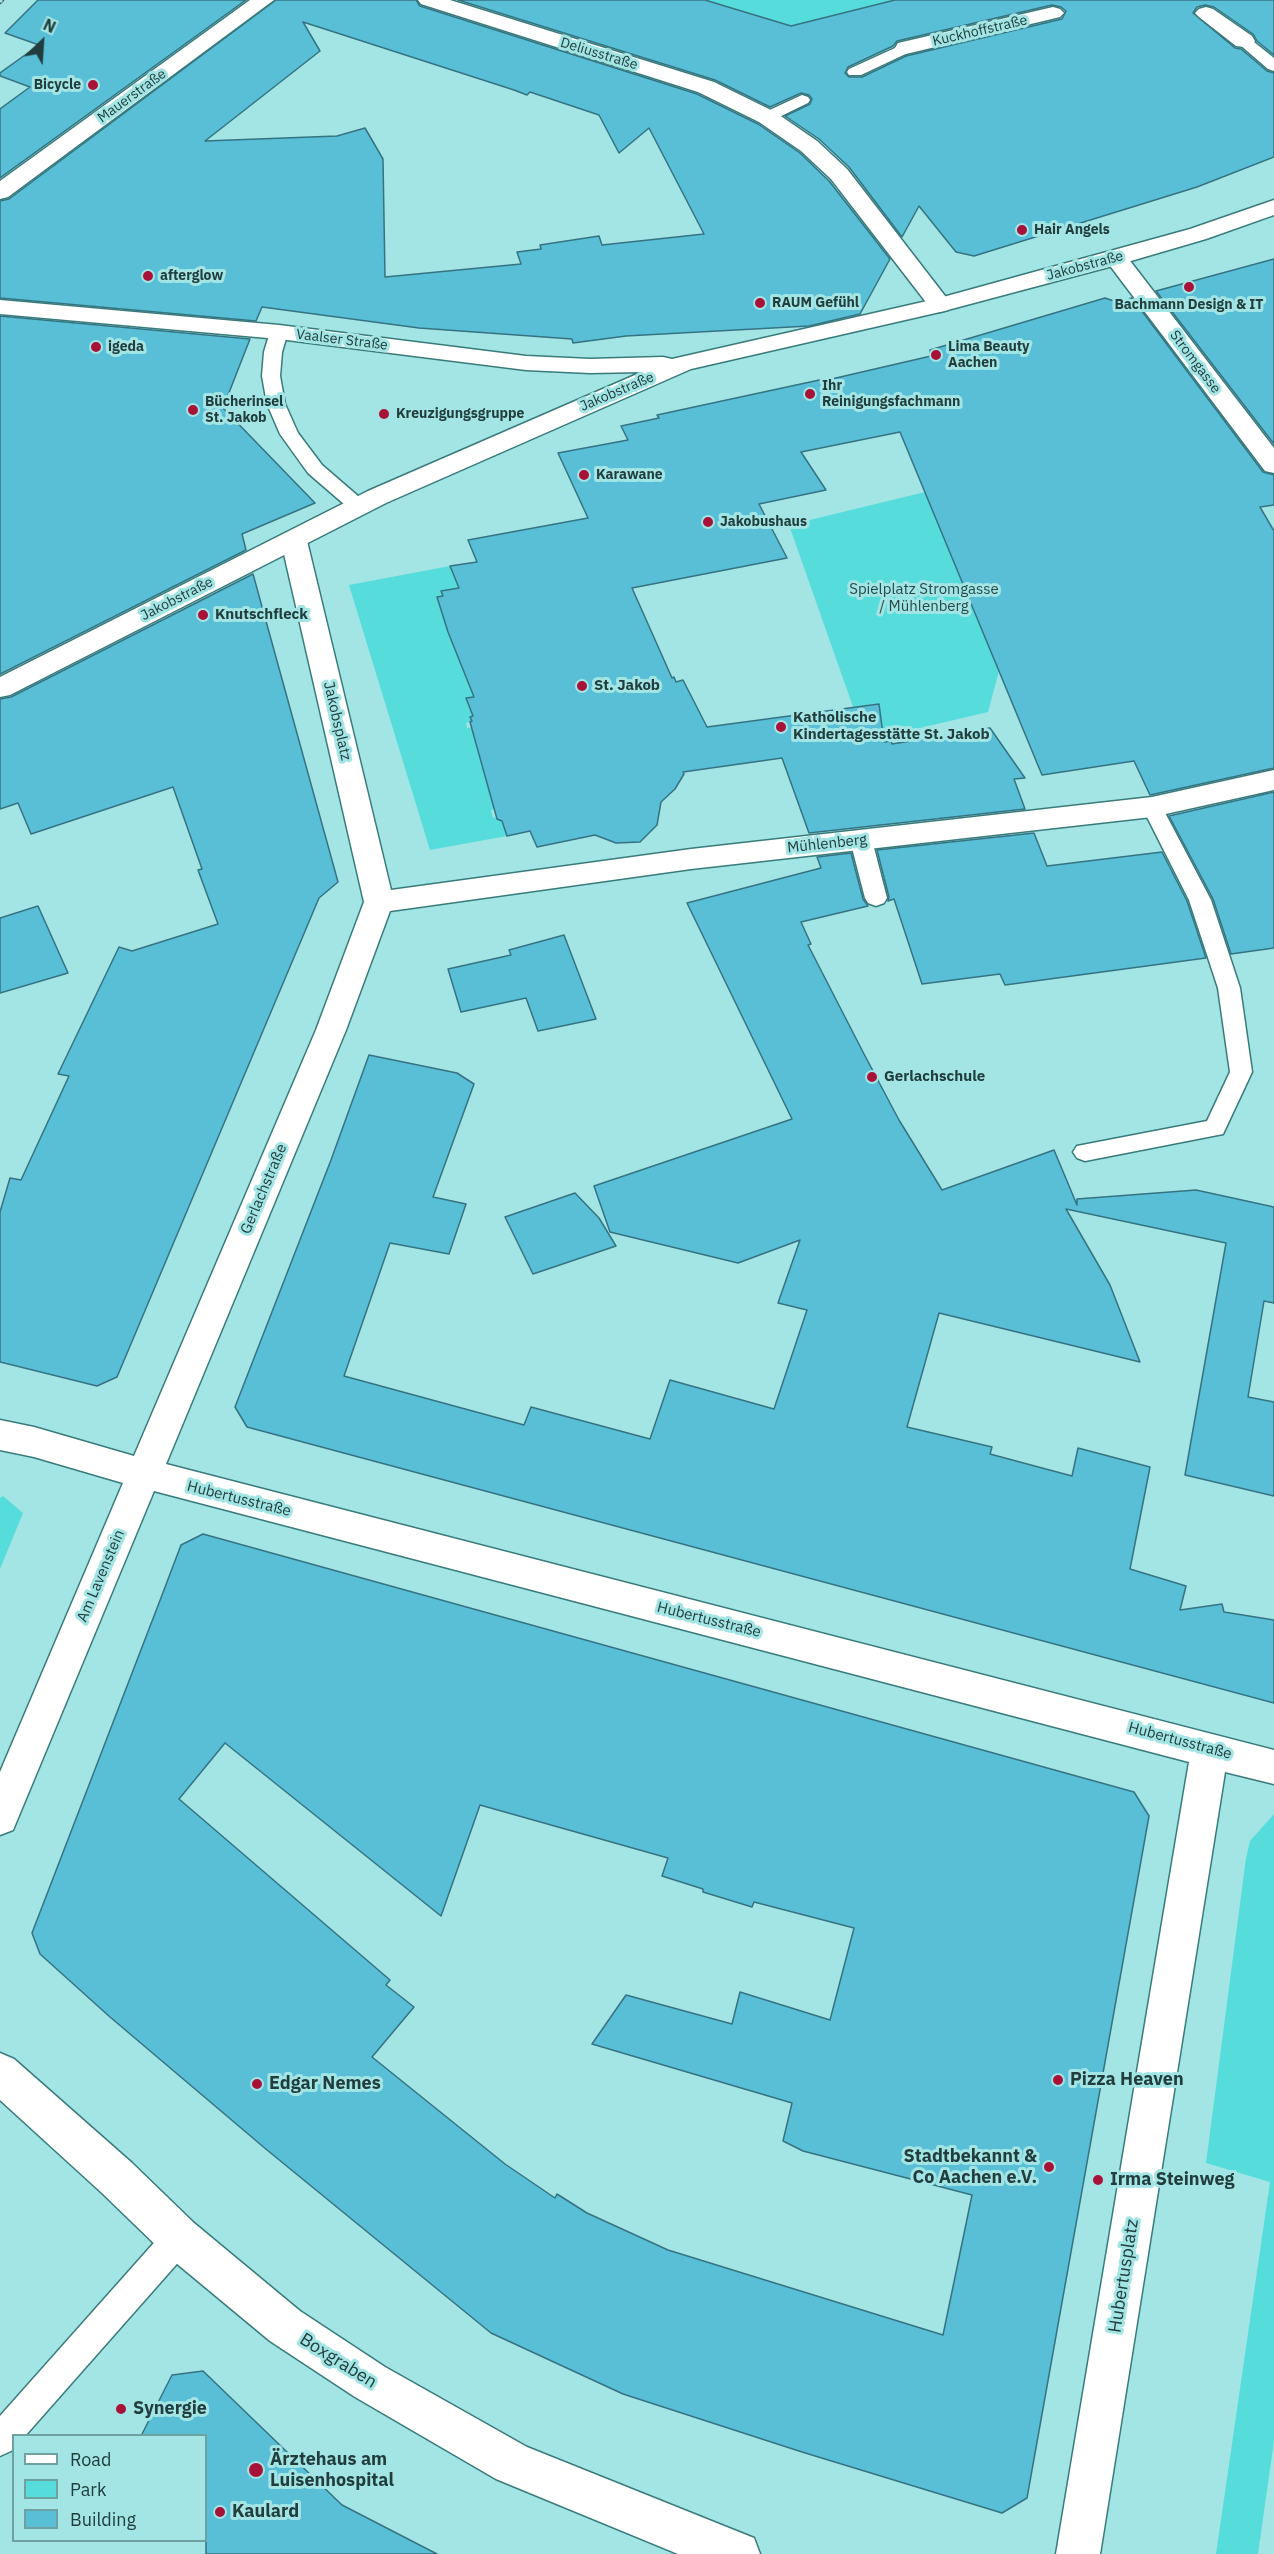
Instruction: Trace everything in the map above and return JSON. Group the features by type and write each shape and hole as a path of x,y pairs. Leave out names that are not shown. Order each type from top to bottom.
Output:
{"street":[{"name":"Mauerstraße","path":"0,192 264,0"},
{"name":"Deliusstraße","path":"428,0 706,87 767,117 809,146 839,174 940,304"},
{"name":"Kuckhoffstraße","path":"906,48 1053,13"},
{"path":"1206,13 1244,41"},
{"name":"Jakobstraße","path":"0,688 359,507 457,461 683,363 940,304 1116,258 1198,234 1274,207"},
{"name":"Stromgasse","path":"1116,258 1274,465"},
{"name":"Vaalser Straße","path":"0,307 279,332 526,363 590,366 683,363"},
{"name":"Jakobsplatz","path":"294,541 379,902"},
{"name":"Mühlenberg","path":"379,902 691,859 1152,807 1274,780"},
{"name":"Gerlachstraße","path":"144,1474 331,1030 379,902"},
{"path":"0,1435 34,1442 144,1474"},
{"name":"Hubertusstraße","path":"144,1474 1274,1767"},
{"name":"Am Lavenstein","path":"0,1817 144,1474"},
{"name":"Hubertusplatz","path":"1078,2554 1210,1749"},
{"name":"Boxgraben","path":"0,2073 117,2178 179,2238 285,2326 370,2382 512,2463 738,2554"}],"lane":[{"path":"1244,41 1274,66"},
{"path":"855,72 906,48"},
{"path":"767,117 802,100"},
{"path":"279,332 273,352 271,376 276,404 289,434 315,469 359,507"},
{"path":"1085,1152 1215,1128 1240,1072 1229,987 1204,911 1152,807"},
{"path":"861,840 876,898"},
{"path":"0,2440 179,2238"}],"green space":[{"path":"702,0 895,0 870,6 829,38"},
{"name":"Spielplatz Stromgasse / Mühlenberg","path":"973,487 1050,665 999,671 988,712 865,741 789,525 925,492"},
{"path":"450,566 460,592 437,597 485,695 466,698 473,716 472,721 466,723 467,728 474,727 496,805 491,811 493,817 502,821 507,836 430,850 349,585"},
{"path":"3,1496 23,1513 0,1569 0,1498"},
{"path":"1274,1814 1274,2441 1258,2554 1216,2554 1270,2182 1206,2163 1246,1858 1250,1841"}],"building":[{"path":"38,0 246,0 0,178 0,109 30,87 0,76 0,73 39,45 5,33"},
{"path":"276,0 416,0 420,6 697,94 758,124 800,153 829,181 890,259 860,314 809,326 626,336 573,343 572,339 419,328 262,307 256,321 0,298 0,201 9,199","holes":["303,22 527,95 530,92 599,115 619,153 649,128 704,234 602,245 599,236 540,245 541,249 517,252 521,264 385,277 383,159 365,128 337,136 205,141 320,51"]},
{"path":"458,0 705,0 791,26 895,0 1274,0 1274,55 1257,41 1253,34 1214,7 1205,5 1197,7 1193,13 1235,48 1241,49 1267,71 1274,73 1274,157 1197,187 974,256 956,252 919,206 902,237 849,167 819,139 785,116 810,104 812,99 809,95 801,93 770,107 715,80","holes":["1052,5 1066,11 1062,19 906,56 862,77 849,77 845,73 848,67 893,46 897,41"]},
{"path":"1274,259 1274,444 1156,291"},
{"path":"1105,298 1117,302 1132,298 1263,472 1274,475 1274,505 1260,507 1274,531 1274,768 1150,795 1134,761 1042,775 900,432 801,452 826,490 759,504 787,558 632,588 672,678 674,677 676,682 683,680 707,727 879,704 884,742 891,741 892,744 990,728 1025,778 1014,779 1025,809 809,833 782,758 683,772 675,789 661,802 657,825 640,842 616,843 595,835 537,847 530,831 507,836 502,821 497,819 470,722 472,721 470,717 473,716 466,698 474,697 448,632 437,597 443,596 441,591 459,588 450,566 477,562 468,540 588,518 558,453 628,440 621,426 659,418 657,415 931,356 930,350"},
{"path":"0,316 250,339 223,408 315,503 242,534 246,550 0,674"},
{"path":"253,574 338,882 319,898 117,1377 97,1386 0,1362 0,1212 10,1178 21,1180 69,1076 58,1074 119,947 132,951 218,924 198,870 202,869 173,787 31,834 18,803 0,809 0,699 11,697"},
{"path":"1274,792 1274,948 1231,954 1213,899 1169,816"},
{"path":"1034,833 1047,866 1162,852 1187,901 1206,958 1005,985 1000,974 922,984 894,899 888,901 889,897 877,850"},
{"path":"851,853 863,899 868,906 801,922 811,944 808,945 864,1054 899,1120 942,1190 1054,1150 1077,1205 1077,1199 1196,1190 1274,1207 1274,1303 1264,1301 1248,1397 1274,1402 1274,1496 1185,1475 1226,1243 1066,1209 1110,1285 1140,1362 939,1313 907,1427 992,1447 990,1454 1072,1476 1078,1448 1150,1467 1130,1569 1186,1586 1180,1610 1222,1604 1224,1612 1274,1620 1274,1703 247,1427 235,1407 331,1160 369,1055 457,1073 474,1084 433,1197 466,1204 449,1254 390,1243 344,1376 524,1425 531,1407 650,1439 670,1380 774,1409 807,1310 778,1303 800,1240 738,1263 610,1232 594,1186 792,1119 687,903 821,868 817,857"},
{"path":"38,906 68,973 0,993 0,918"},
{"path":"564,935 596,1019 538,1031 526,998 461,1012 448,969 511,955 509,950"},
{"path":"575,1193 599,1218 616,1246 533,1274 505,1217"},
{"path":"203,1534 1134,1792 1149,1816 1027,2498 1002,2513 802,2452 623,2394 491,2333 267,2150 110,2017 40,1954 32,1933 181,1545","holes":["225,1743 441,1916 480,1805 668,1858 662,1876 703,1889 703,1892 752,1907 754,1902 854,1928 830,2020 740,1992 732,2024 626,1995 592,2044 792,2103 783,2141 803,2151 972,2195 943,2335 668,2250 587,2213 557,2194 555,2198 505,2164 372,2057 414,2007 386,1985 390,1980 179,1799"]},
{"name":"Ärztehaus am Luisenhospital","path":"203,2371 342,2505 437,2554 206,2554 207,2434 142,2434 172,2375"}],"place":[{"name":"Bicycle","path":"93,85"},
{"name":"Hair Angels","path":"1022,230"},
{"name":"afterglow","path":"148,276"},
{"name":"Bachmann Design & IT","path":"1189,287"},
{"name":"RAUM Gefühl","path":"760,303"},
{"name":"igeda","path":"96,347"},
{"name":"Lima Beauty Aachen","path":"936,355"},
{"name":"Ihr Reinigungsfachmann","path":"810,394"},
{"name":"Bücherinsel St. Jakob","path":"193,410"},
{"name":"Kreuzigungsgruppe","path":"384,414"},
{"name":"Karawane","path":"584,475"},
{"name":"Jakobushaus","path":"708,522"},
{"name":"Knutschfleck","path":"203,615"},
{"name":"St. Jakob","path":"582,686"},
{"name":"Katholische Kindertagesstätte St. Jakob","path":"781,727"},
{"name":"Gerlachschule","path":"872,1077"},
{"name":"Pizza Heaven","path":"1058,2080"},
{"name":"Edgar Nemes","path":"257,2084"},
{"name":"Stadtbekannt & Co Aachen e.V.","path":"1049,2167"},
{"name":"Irma Steinweg","path":"1098,2180"},
{"name":"Synergie","path":"121,2409"},
{"name":"Ärztehaus am Luisenhospital","path":"256,2470"},
{"name":"Kaulard","path":"220,2512"}]}
